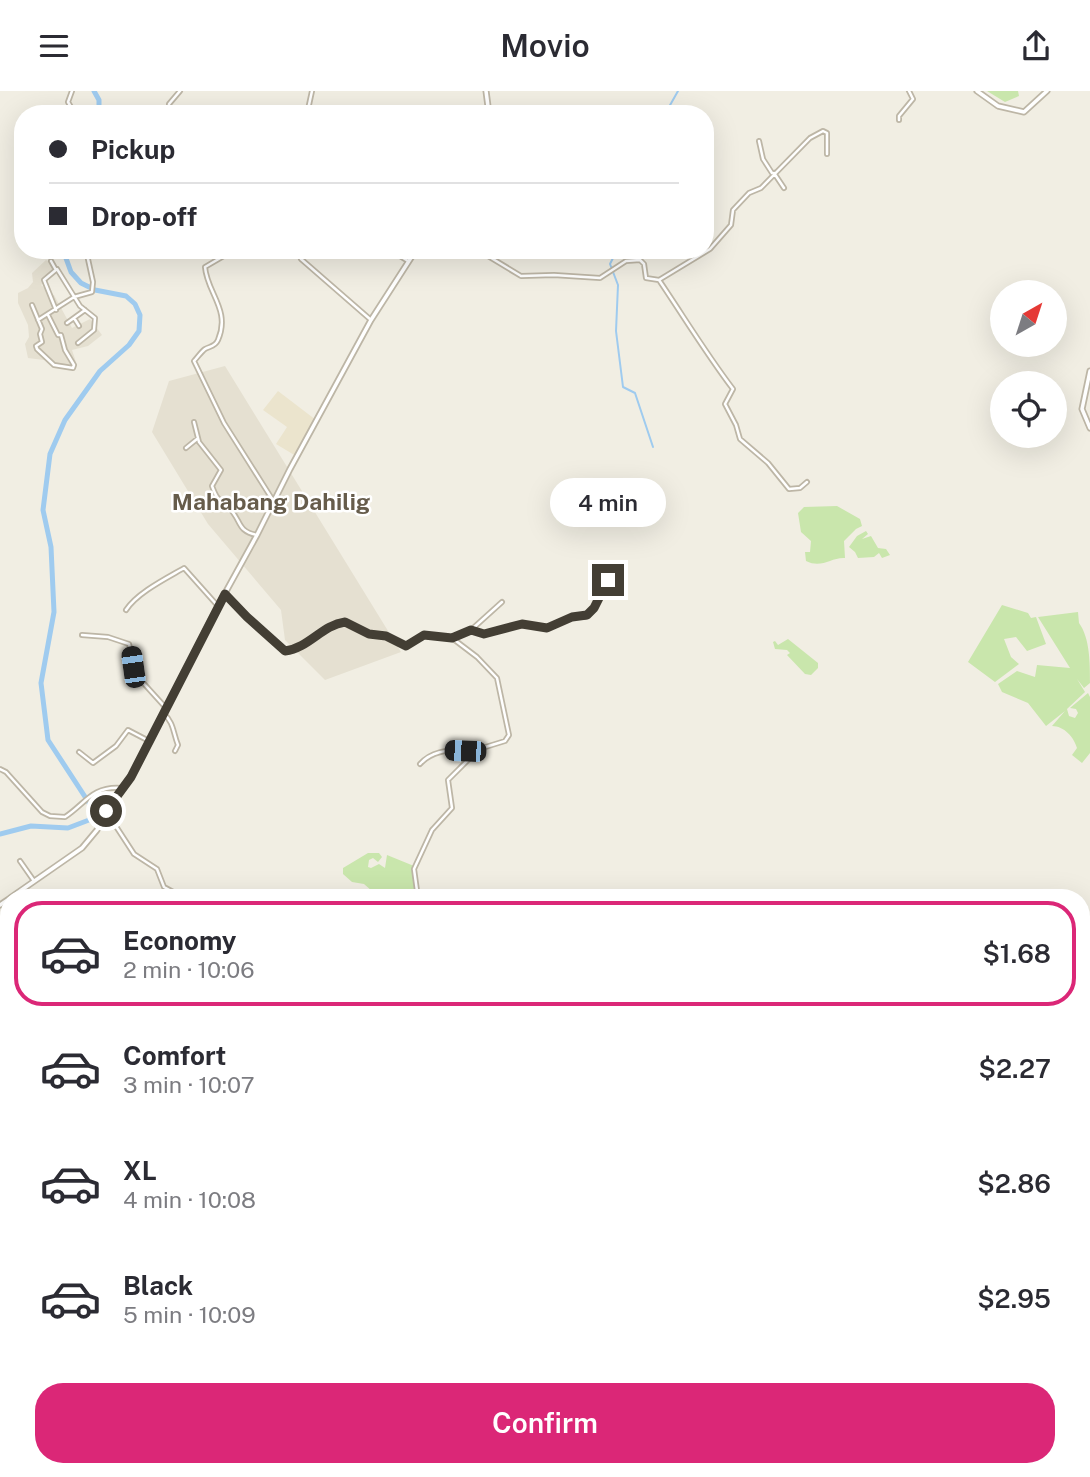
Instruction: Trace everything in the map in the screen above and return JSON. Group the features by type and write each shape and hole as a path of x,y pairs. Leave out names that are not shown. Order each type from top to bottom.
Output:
{"street":[{"path":"169,105 180,91"},
{"path":"899,120 899,116 913,99 909,91"},
{"path":"977,91 998,106 1024,112 1047,91"},
{"path":"714,244 731,225 733,209 751,191 761,188 810,138 823,131 827,133 827,154"},
{"path":"759,141 761,154 784,188"},
{"path":"38,320 75,297 92,292 88,259"},
{"path":"219,259 205,267 206,276 219,302 221,321 218,341 212,347 204,349 194,362 230,433 274,502"},
{"path":"301,259 371,320"},
{"path":"405,259 408,262"},
{"path":"22,889 82,848 97,830 106,811 131,777 218,606 371,320 410,259"},
{"path":"493,259 521,275 600,278 609,275 626,261 640,260 644,264 646,278 659,280 694,259"},
{"path":"51,261 75,297 94,317 94,330 78,343"},
{"path":"56,270 44,280 56,310"},
{"path":"659,280 716,368 733,389 724,404 736,425 740,439 768,463 789,489 800,488 807,482"},
{"path":"32,305 42,327 42,341 36,346 37,349 54,365 73,368 61,334 58,335 48,315"},
{"path":"67,323 85,310"},
{"path":"74,317 79,326"},
{"path":"1090,371 1082,409 1083,417 1090,428"},
{"path":"194,422 197,439 221,470 212,486 216,498 231,510 243,530 257,535"},
{"path":"186,448 197,439"},
{"path":"126,610 144,590 156,586 184,568 218,606"},
{"path":"471,630 484,634 522,624 547,628 572,617 585,617 594,608 608,580 622,569"},
{"path":"225,594 285,651 301,647 334,625 345,622 369,634 386,636 406,646 424,635 452,638 471,630 502,602"},
{"path":"82,635 108,637 129,644 137,676 173,724 178,745 175,751"},
{"path":"420,764 428,755 437,752 479,749 505,741 509,735 497,678 452,638"},
{"path":"79,752 93,764 116,746 128,730 149,741"},
{"path":"417,889 414,869 432,830 452,808 448,781 479,749"},
{"path":"0,769 6,772 46,815 65,817 89,797 106,789 122,788"},
{"path":"106,811 134,854 157,869 164,887 168,889"},
{"path":"20,861 34,881"}],"shaded area":[{"path":"46,260 56,266 52,276 41,285 54,295 72,328 90,319 102,335 88,346 72,350 76,362 66,369 52,361 28,358 25,344 29,337 28,325 18,303 18,293 28,288 33,282 32,273"},
{"path":"225,366 401,652 325,680 285,640 281,610 208,524 152,432 169,381"},
{"path":"278,391 316,420 296,456 276,444 287,427 263,410"}],"green space":[{"path":"987,91 1018,91 1019,96 1005,102"},
{"path":"837,506 860,519 862,526 844,541 845,558 817,564 806,561 805,552 810,552 811,541 801,532 798,513 804,507"},
{"path":"866,531 868,534 862,539 871,536 878,548 886,549 890,555 882,558 879,553 874,557 858,558 849,547 857,536"},
{"path":"1002,605 1028,613 1031,618 1036,617 1046,644 1027,651 1016,637 1004,639 1011,657 1019,664 995,682 968,662"},
{"path":"1078,612 1079,623 1087,643 1090,683 1084,688 1077,679 1085,692 1067,709 1069,716 1075,718 1078,713 1076,709 1070,708 1088,693 1090,753 1082,763 1072,755 1077,748 1071,736 1061,728 1052,726 1065,711 1046,726 1028,703 1002,692 998,684 1017,671 1035,677 1037,665 1070,668 1038,617"},
{"path":"788,639 818,663 818,668 811,675 805,674 787,655 790,653 787,650 775,649 773,642 778,645"},
{"path":"368,853 379,853 382,857 378,862 373,858 369,860 368,867 379,864 385,868 387,855 414,866 416,889 370,889 364,884 352,882 343,874 343,868"}],"waterway":[{"path":"94,91 99,105"},
{"path":"670,105 678,91"},
{"path":"0,834 31,826 68,828 89,820 93,809 48,740 41,683 54,612 51,547 43,510 50,454 65,420 100,371 129,345 139,331 140,315 135,304 126,296 95,290 81,283 71,272 66,259"},
{"path":"612,259 610,264 618,285 616,331 623,387 635,393 653,447"}],"district":[{"name":"Mahabang Dahilig","path":"271,502"}],"route":[{"path":"106,811 131,777 225,594 285,651 301,647 340,622 350,623 369,634 392,638 406,646 424,635 452,638 471,630 484,634 517,624 553,627 572,617 582,618 587,615 594,608 608,580"}]}
